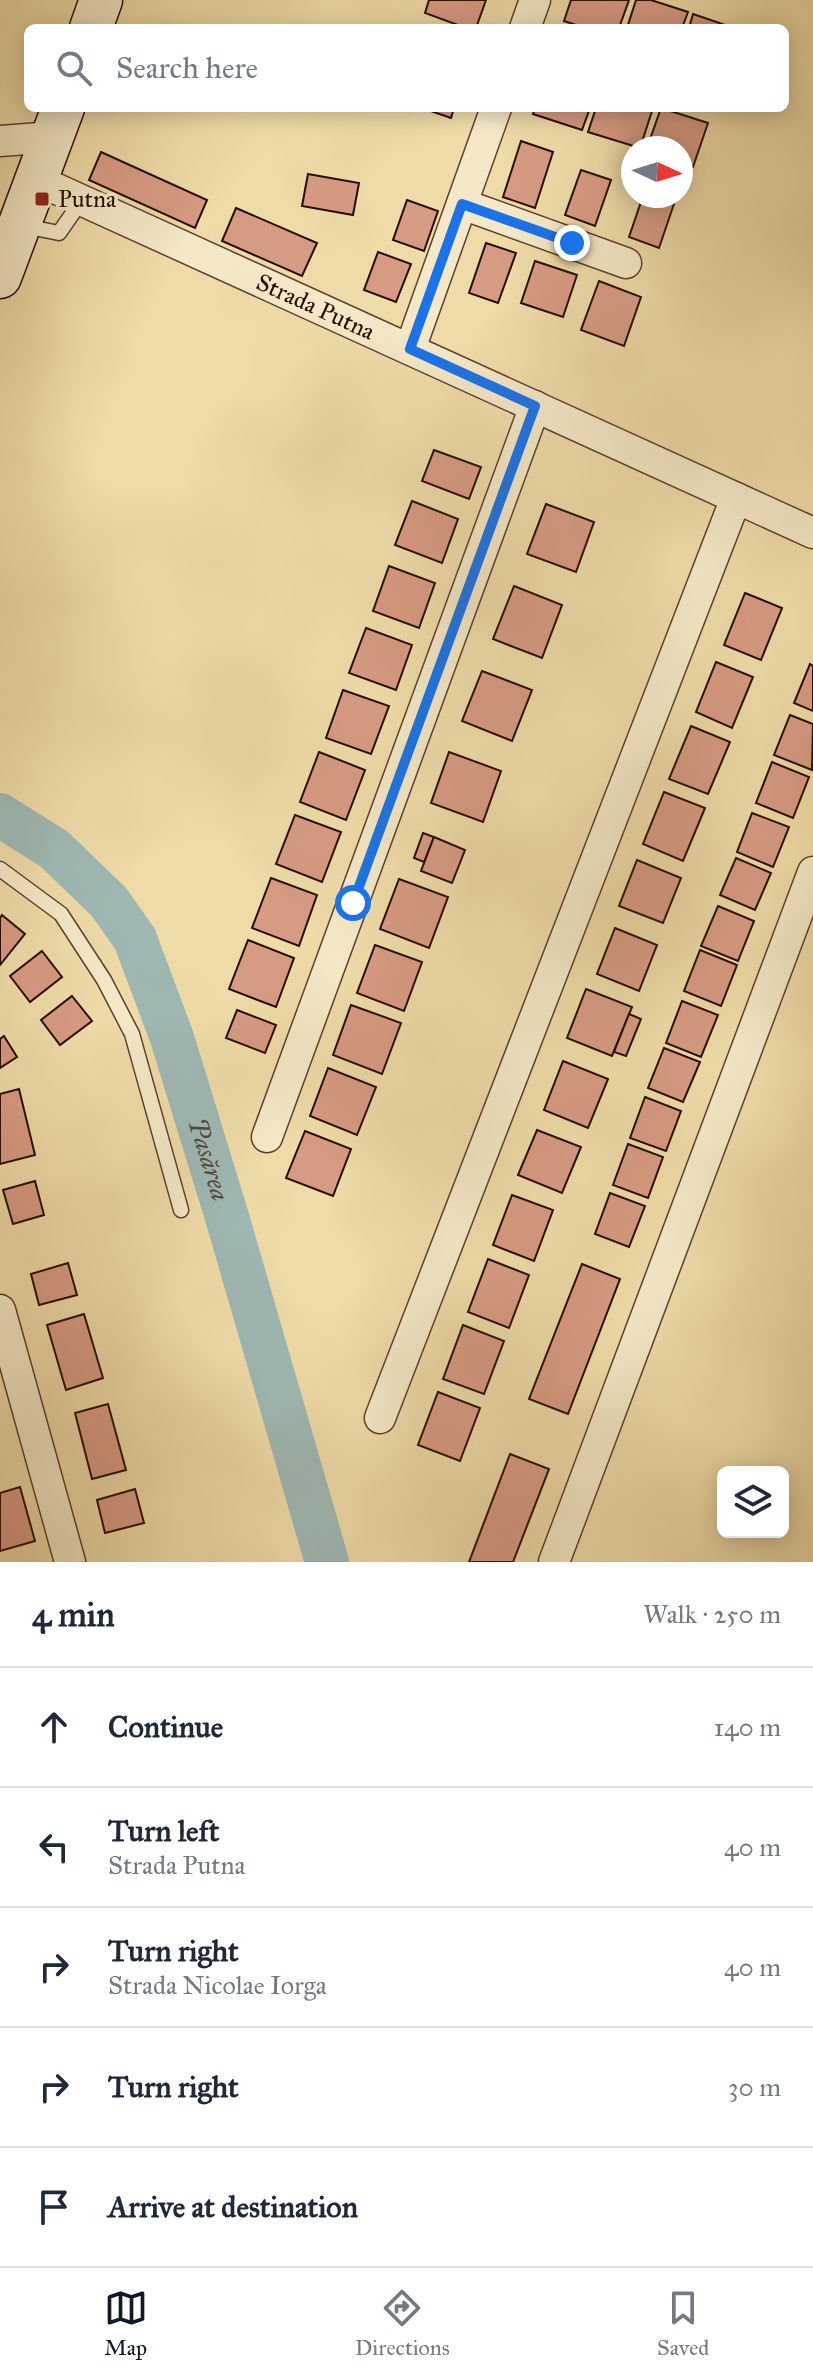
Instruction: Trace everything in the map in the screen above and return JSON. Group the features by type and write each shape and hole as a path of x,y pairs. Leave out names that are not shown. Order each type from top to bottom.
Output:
{"main road":[{"path":"92,24 101,0"},
{"path":"0,277 58,123"}],"street":[{"path":"526,24 535,0"},
{"path":"410,349 495,112"},
{"path":"0,141 58,123"},
{"name":"Strada Putna","path":"37,180 813,533"},
{"path":"462,204 626,263"},
{"path":"267,1137 535,406"},
{"path":"380,1418 736,498"},
{"path":"554,1562 813,872"},
{"path":"1,1319 70,1562"}],"lane":[{"path":"20,225 59,233 82,200"},
{"path":"0,869 61,914 104,980 132,1034 181,1210"}],"building":[{"path":"429,0 486,0 477,24 455,24 425,13"},
{"path":"571,0 629,0 620,24 573,24 564,21"},
{"path":"636,0 651,0 688,12 684,24 628,24"},
{"path":"693,14 722,24 690,24"},
{"path":"434,112 453,112 451,118"},
{"path":"534,112 589,112 582,130"},
{"path":"595,112 652,112 644,136 621,136 621,142 588,132"},
{"path":"660,112 674,112 708,123 693,167 693,136 651,136"},
{"path":"521,141 553,152 535,208 503,197"},
{"path":"101,152 207,200 195,228 89,180"},
{"path":"581,170 611,180 595,226 565,215"},
{"path":"308,174 359,183 353,215 302,206"},
{"path":"407,200 438,211 424,251 393,240"},
{"path":"236,208 317,243 302,276 222,241"},
{"path":"639,208 673,208 659,248 629,237"},
{"path":"486,243 516,253 498,303 469,293"},
{"path":"378,252 411,264 396,302 364,290"},
{"path":"535,261 577,275 563,317 521,303"},
{"path":"599,281 641,297 624,346 581,330"},
{"path":"434,450 481,467 469,499 422,481"},
{"path":"412,501 458,519 442,563 395,545"},
{"path":"546,504 594,522 576,572 527,554"},
{"path":"389,566 435,583 419,628 373,611"},
{"path":"514,586 562,605 542,658 493,639"},
{"path":"745,593 782,608 761,660 724,645"},
{"path":"366,628 412,645 396,690 349,673"},
{"path":"716,662 753,677 732,728 696,712"},
{"path":"810,664 813,666 813,711 794,703"},
{"path":"482,671 532,690 512,741 462,721"},
{"path":"343,690 389,706 371,754 326,738"},
{"path":"790,715 813,724 812,770 774,755"},
{"path":"691,726 730,742 708,794 669,779"},
{"path":"319,752 365,770 346,820 300,802"},
{"path":"449,752 501,771 483,822 431,803"},
{"path":"772,762 809,777 793,818 756,803"},
{"path":"664,792 705,808 683,861 643,844"},
{"path":"752,813 789,827 773,867 737,852"},
{"path":"295,815 341,832 322,882 276,864"},
{"path":"423,833 434,837 424,862 414,858"},
{"path":"434,837 465,850 452,883 421,871"},
{"path":"736,858 771,873 755,910 720,895"},
{"path":"637,860 681,878 663,923 619,906"},
{"path":"271,878 317,895 299,946 252,928"},
{"path":"399,879 448,897 429,948 380,929"},
{"path":"718,906 754,921 738,961 701,946"},
{"path":"2,915 25,934 0,965 0,918"},
{"path":"615,928 657,945 639,991 597,974"},
{"path":"248,940 294,958 276,1007 229,989"},
{"path":"375,945 422,962 404,1011 357,993"},
{"path":"700,950 737,965 721,1006 684,991"},
{"path":"42,951 62,977 30,1002 10,976"},
{"path":"586,989 632,1007 612,1056 567,1038"},
{"path":"72,996 92,1021 60,1045 41,1020"},
{"path":"682,1001 718,1015 701,1057 666,1043"},
{"path":"351,1005 401,1023 382,1074 333,1055"},
{"path":"237,1010 276,1025 265,1053 226,1038"},
{"path":"629,1014 641,1019 626,1056 614,1052"},
{"path":"4,1036 17,1057 0,1068 0,1039"},
{"path":"664,1048 700,1062 683,1102 648,1088"},
{"path":"563,1061 608,1079 588,1128 544,1110"},
{"path":"328,1068 376,1087 357,1135 310,1116"},
{"path":"19,1089 35,1155 0,1164 0,1094"},
{"path":"645,1097 681,1111 666,1151 630,1138"},
{"path":"537,1130 581,1147 562,1193 518,1175"},
{"path":"305,1131 351,1149 333,1196 286,1178"},
{"path":"628,1144 663,1157 648,1198 613,1185"},
{"path":"35,1181 44,1215 13,1224 3,1190"},
{"path":"610,1193 645,1206 629,1247 595,1234"},
{"path":"512,1195 553,1210 534,1261 493,1245"},
{"path":"488,1259 529,1275 509,1328 468,1312"},
{"path":"68,1263 77,1295 39,1305 31,1274"},
{"path":"582,1264 620,1279 568,1414 529,1399"},
{"path":"84,1314 103,1378 66,1390 47,1325"},
{"path":"463,1325 504,1341 484,1394 443,1379"},
{"path":"438,1392 480,1408 460,1461 418,1445"},
{"path":"108,1404 126,1470 92,1479 75,1413"},
{"path":"510,1454 549,1469 513,1562 469,1562"},
{"path":"20,1487 35,1541 0,1551 0,1493"},
{"path":"135,1489 144,1523 105,1533 97,1500"}],"waterway":[{"name":"Pasărea","path":"0,815 54,849 109,902 135,939 172,1038 327,1562"}],"place":[{"name":"Putna","path":"42,199"}],"route":[{"path":"353,903 535,406 410,349 462,204 572,243"}]}
